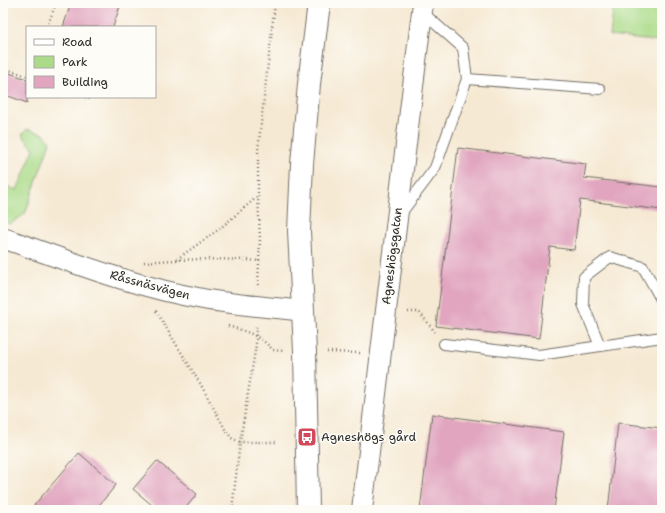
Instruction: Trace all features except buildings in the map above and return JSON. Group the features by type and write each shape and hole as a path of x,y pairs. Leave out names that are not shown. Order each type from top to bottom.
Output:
{"street":[{"path":"308,510 303,311 299,231 309,84 319,3"},
{"name":"Agneshögsgatan","path":"362,510 422,8"},
{"name":"Råssnäsvägen","path":"3,238 106,274 203,299 303,311"}],"lane":[{"path":"397,218 435,168 467,80 463,48 422,8"},
{"path":"467,80 600,89"},
{"path":"600,346 583,304 584,277 610,257 643,267 662,301"},
{"path":"444,344 539,355 662,337"}],"path":[{"path":"47,26 56,3"},
{"path":"232,510 240,442 256,345 259,261 258,150 275,3"},
{"path":"3,68 26,76"},
{"path":"87,98 92,100"},
{"path":"177,259 218,230 258,197"},
{"path":"139,261 233,259 259,261"},
{"path":"154,308 231,438 240,442 278,442"},
{"path":"385,312 419,312 444,344"}],"green space":[{"path":"614,3 662,3 662,42 610,36"},
{"path":"27,129 44,134 50,142 25,214 10,224 3,221 3,185 17,190 34,149 22,135"}],"place":[{"name":"Agneshögs gård","path":"307,437"}]}
